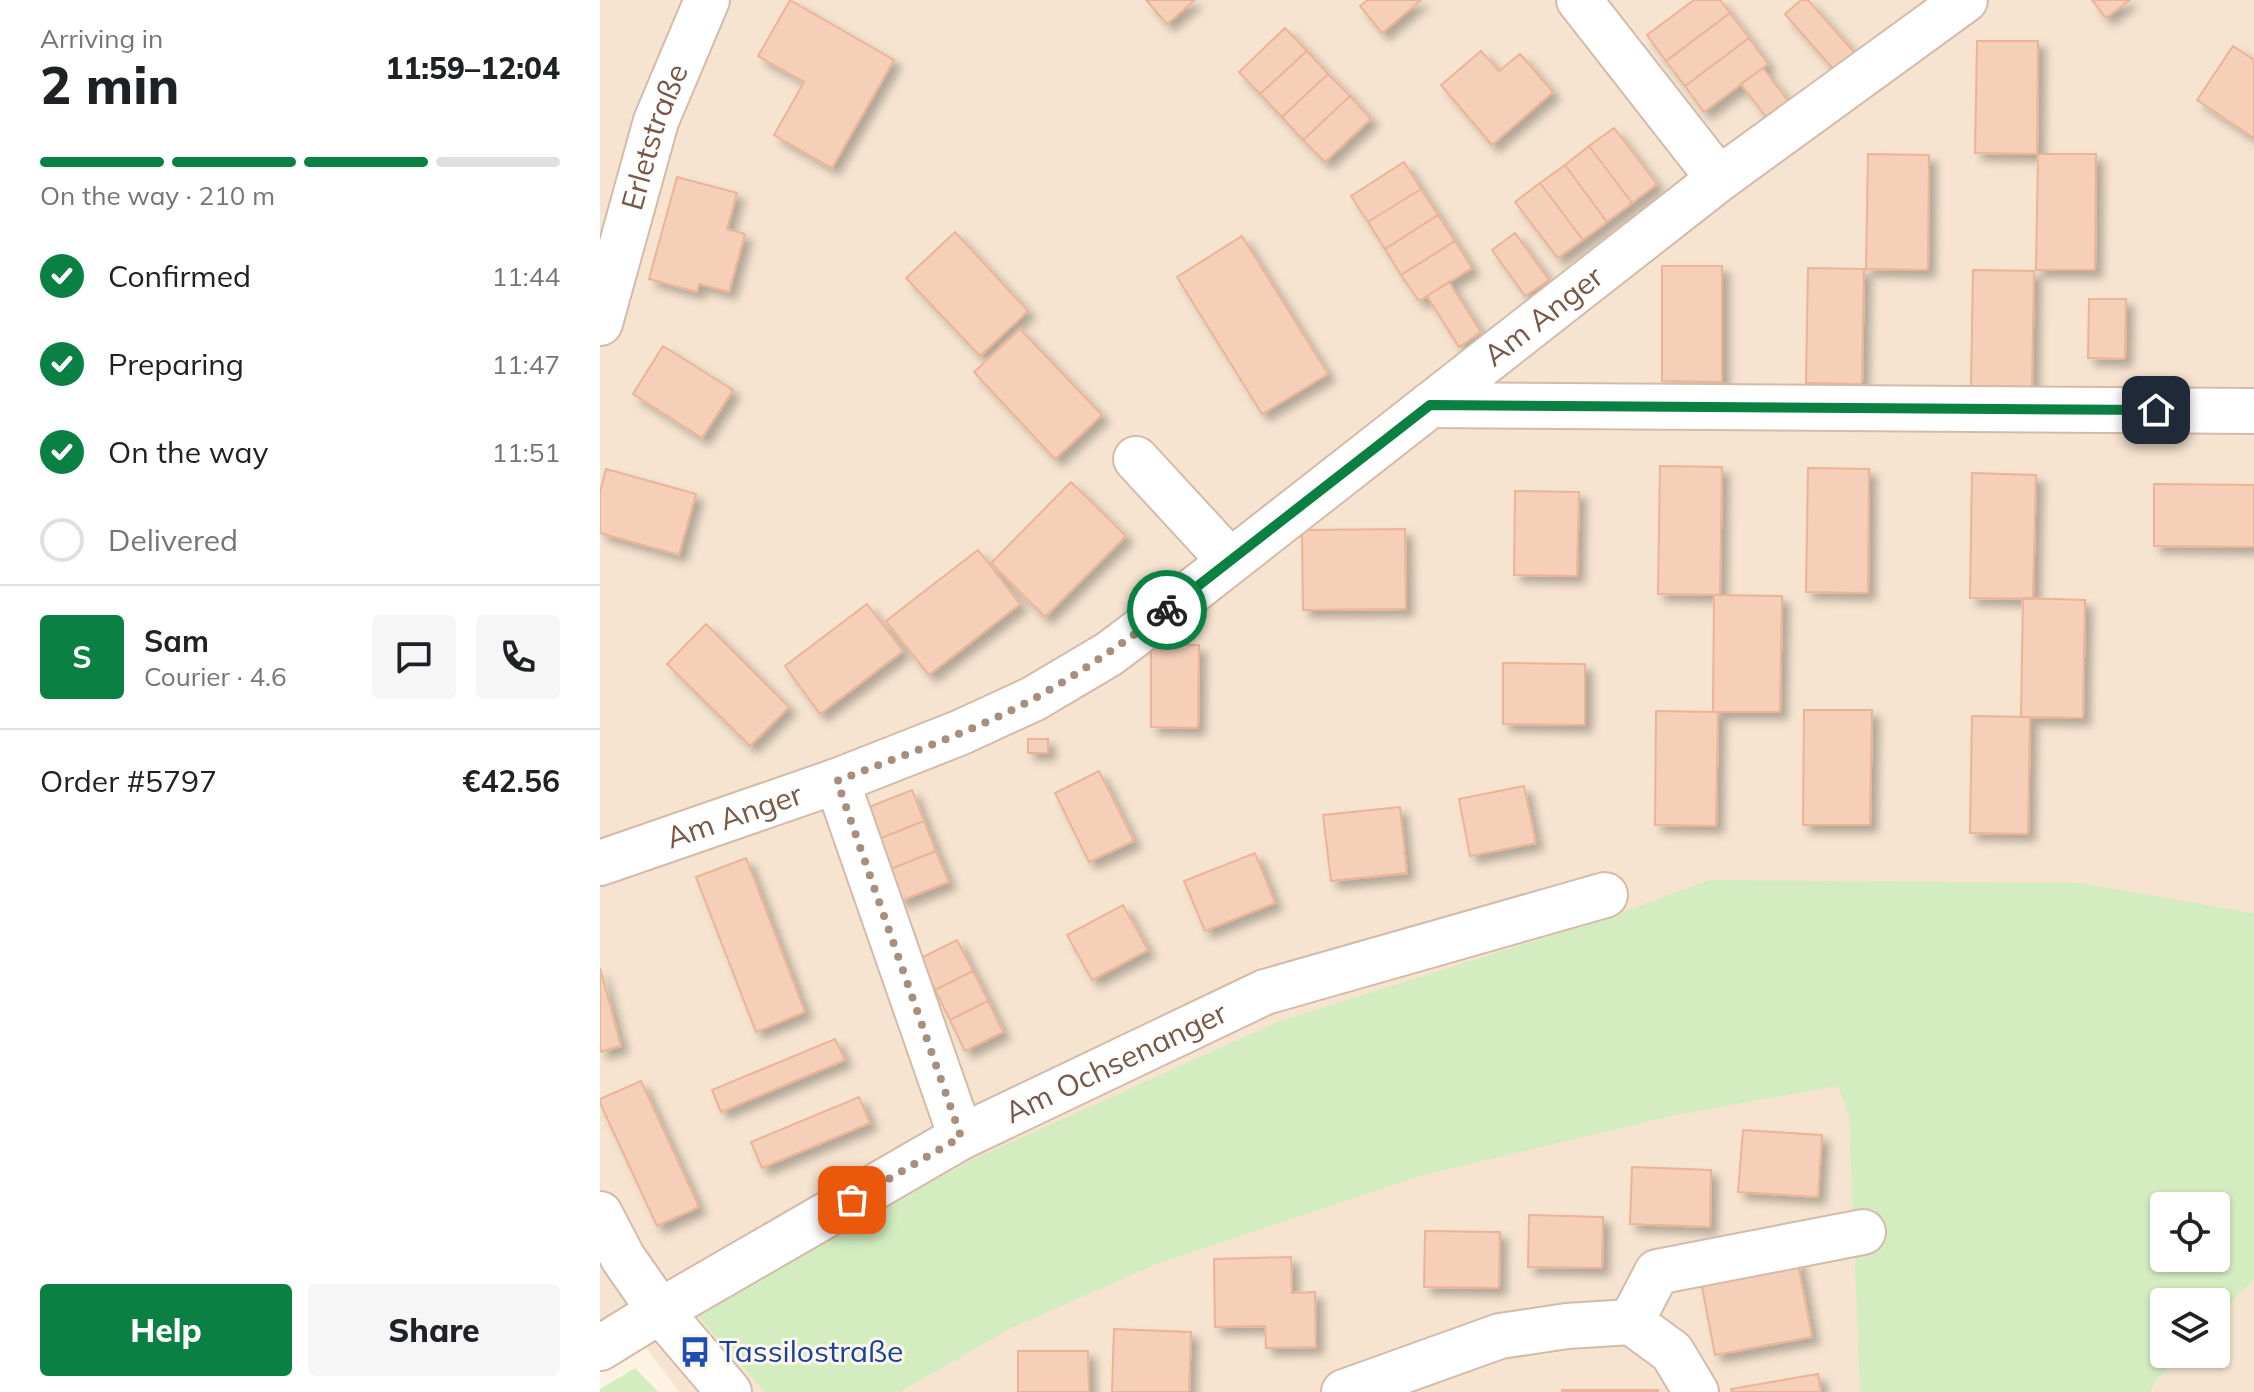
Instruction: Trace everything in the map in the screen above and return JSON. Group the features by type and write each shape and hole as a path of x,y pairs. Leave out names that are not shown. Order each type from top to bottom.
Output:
{"street":[{"name":"Erletstraße","path":"600,323 656,121 707,0"},
{"name":"Am Anger","path":"600,863 837,781 959,733 1033,699 1109,654 1719,179 1965,0"},
{"path":"1593,6 1719,179"},
{"path":"1430,405 2254,411"},
{"path":"1136,459 1230,561"},
{"path":"837,781 961,1137"},
{"name":"Am Ochsenanger","path":"600,1348 961,1137 1265,992 1605,895"},
{"path":"600,1214 623,1258 660,1311 729,1392"},
{"path":"1631,1322 1657,1272 1863,1232"},
{"path":"1344,1392 1500,1336 1567,1326 1631,1322 1672,1352 1696,1392"}],"shaded area":[{"path":"600,0 2254,0 2254,1392 679,1392 623,1316 600,1330"}],"green space":[{"path":"1709,880 2080,883 2254,913 2254,1279 2230,1304 2230,1288 2150,1288 2150,1368 2168,1368 2150,1392 1860,1392 1849,1116 1838,1086 1676,1115 1424,1175 1154,1265 1009,1329 900,1392 765,1392 694,1312 972,1160 1280,1021 1604,919"},
{"path":"635,1368 658,1392 600,1392 600,1389"}],"building":[{"path":"790,0 894,60 832,168 774,135 804,82 758,56"},
{"path":"1146,0 1195,0 1167,24"},
{"path":"1368,0 1421,0 1382,33 1360,6"},
{"path":"1694,0 1720,0 1730,13 1666,61 1647,35"},
{"path":"1801,0 1808,0 1854,52 1834,70 1785,14"},
{"path":"2092,0 2130,0 2106,18"},
{"path":"1730,13 1749,38 1685,86 1666,61"},
{"path":"1285,28 1307,51 1260,94 1239,72"},
{"path":"1749,38 1768,64 1704,112 1685,86"},
{"path":"1977,41 2038,41 2037,154 1975,153"},
{"path":"2233,46 2254,60 2254,138 2197,100"},
{"path":"1307,51 1328,74 1282,117 1260,94"},
{"path":"1481,51 1499,71 1520,54 1553,92 1492,145 1441,85"},
{"path":"1763,68 1789,102 1767,118 1741,84"},
{"path":"1328,74 1350,96 1303,140 1282,117"},
{"path":"1350,96 1371,119 1325,162 1303,140"},
{"path":"1614,128 1657,184 1632,203 1589,146"},
{"path":"1589,146 1632,203 1607,222 1565,165"},
{"path":"1868,154 1929,155 1928,270 1866,269"},
{"path":"2038,154 2096,154 2095,270 2036,270"},
{"path":"1404,162 1421,189 1368,222 1351,196"},
{"path":"1565,165 1607,222 1583,240 1540,183"},
{"path":"677,177 737,193 727,229 745,234 729,292 699,284 697,292 649,279"},
{"path":"1540,183 1583,240 1558,258 1515,202"},
{"path":"1421,189 1438,215 1385,249 1368,222"},
{"path":"1438,215 1455,241 1401,275 1385,249"},
{"path":"955,232 1028,311 980,356 906,278"},
{"path":"1515,233 1549,280 1525,296 1492,250"},
{"path":"1242,236 1328,374 1262,414 1177,277"},
{"path":"1455,241 1472,268 1419,301 1401,275"},
{"path":"1662,266 1722,266 1722,382 1662,381"},
{"path":"1808,268 1864,269 1862,384 1806,383"},
{"path":"1973,270 2034,271 2032,387 1971,386"},
{"path":"1449,282 1481,332 1459,347 1427,296"},
{"path":"2089,299 2126,299 2125,359 2088,358"},
{"path":"1020,329 1102,415 1055,459 974,372"},
{"path":"663,346 733,390 702,438 633,394"},
{"path":"1660,466 1722,467 1720,595 1658,594"},
{"path":"1808,468 1869,469 1868,593 1806,592"},
{"path":"606,469 696,494 679,555 600,533 600,492"},
{"path":"1972,473 2036,475 2033,599 1970,598"},
{"path":"1071,482 1126,536 1045,617 991,563"},
{"path":"2154,484 2254,485 2254,547 2154,546"},
{"path":"1515,491 1579,492 1577,576 1514,575"},
{"path":"1405,529 1406,609 1303,610 1302,530"},
{"path":"978,550 1020,604 929,675 886,621"},
{"path":"1714,595 1782,596 1780,712 1713,712"},
{"path":"2023,598 2085,600 2083,718 2021,717"},
{"path":"867,604 903,651 820,714 785,666"},
{"path":"706,624 789,707 750,746 667,664"},
{"path":"1151,645 1199,645 1198,728 1151,727"},
{"path":"1503,663 1585,664 1585,725 1503,724"},
{"path":"1804,710 1872,710 1870,825 1803,825"},
{"path":"1656,711 1718,712 1716,826 1655,825"},
{"path":"1972,716 2030,717 2028,834 1970,833"},
{"path":"1028,739 1048,739 1048,753 1028,753"},
{"path":"1099,771 1134,841 1089,862 1055,793"},
{"path":"1524,786 1536,843 1470,856 1459,799"},
{"path":"912,790 924,821 876,840 864,809"},
{"path":"1400,807 1407,873 1331,881 1323,815"},
{"path":"924,821 936,851 888,870 876,840"},
{"path":"936,851 949,882 900,901 888,870"},
{"path":"1255,853 1275,903 1205,931 1184,881"},
{"path":"746,858 805,1012 756,1032 696,877"},
{"path":"1123,905 1148,950 1092,980 1067,935"},
{"path":"957,940 973,971 935,990 919,959"},
{"path":"600,968 621,1046 600,1052"},
{"path":"973,971 988,1001 950,1020 935,990"},
{"path":"988,1001 1003,1032 965,1051 950,1020"},
{"path":"835,1039 845,1060 721,1112 712,1090"},
{"path":"641,1081 699,1207 657,1226 600,1103 600,1099"},
{"path":"859,1097 870,1123 762,1168 751,1142"},
{"path":"1743,1130 1822,1135 1818,1197 1738,1192"},
{"path":"1632,1167 1711,1170 1710,1227 1630,1224"},
{"path":"1529,1215 1603,1217 1602,1268 1528,1267"},
{"path":"1425,1231 1500,1232 1499,1288 1424,1287"},
{"path":"1291,1257 1292,1293 1315,1292 1316,1347 1266,1348 1265,1326 1215,1327 1214,1259"},
{"path":"1797,1258 1812,1337 1715,1355 1700,1276"},
{"path":"1114,1329 1191,1332 1189,1392 1112,1392"},
{"path":"1018,1351 1088,1351 1089,1392 1018,1392"},
{"path":"1818,1374 1821,1392 1732,1392 1731,1389"},
{"path":"1658,1390 1658,1392 1562,1392"}],"way so far":[{"path":"852,1200 961,1137 837,781 959,733 1033,699 1109,654 1167,610"}],"place":[{"name":"Tassilostraße","path":"695,1352"}],"route":[{"path":"1167,610 1430,405 2156,410"}]}
